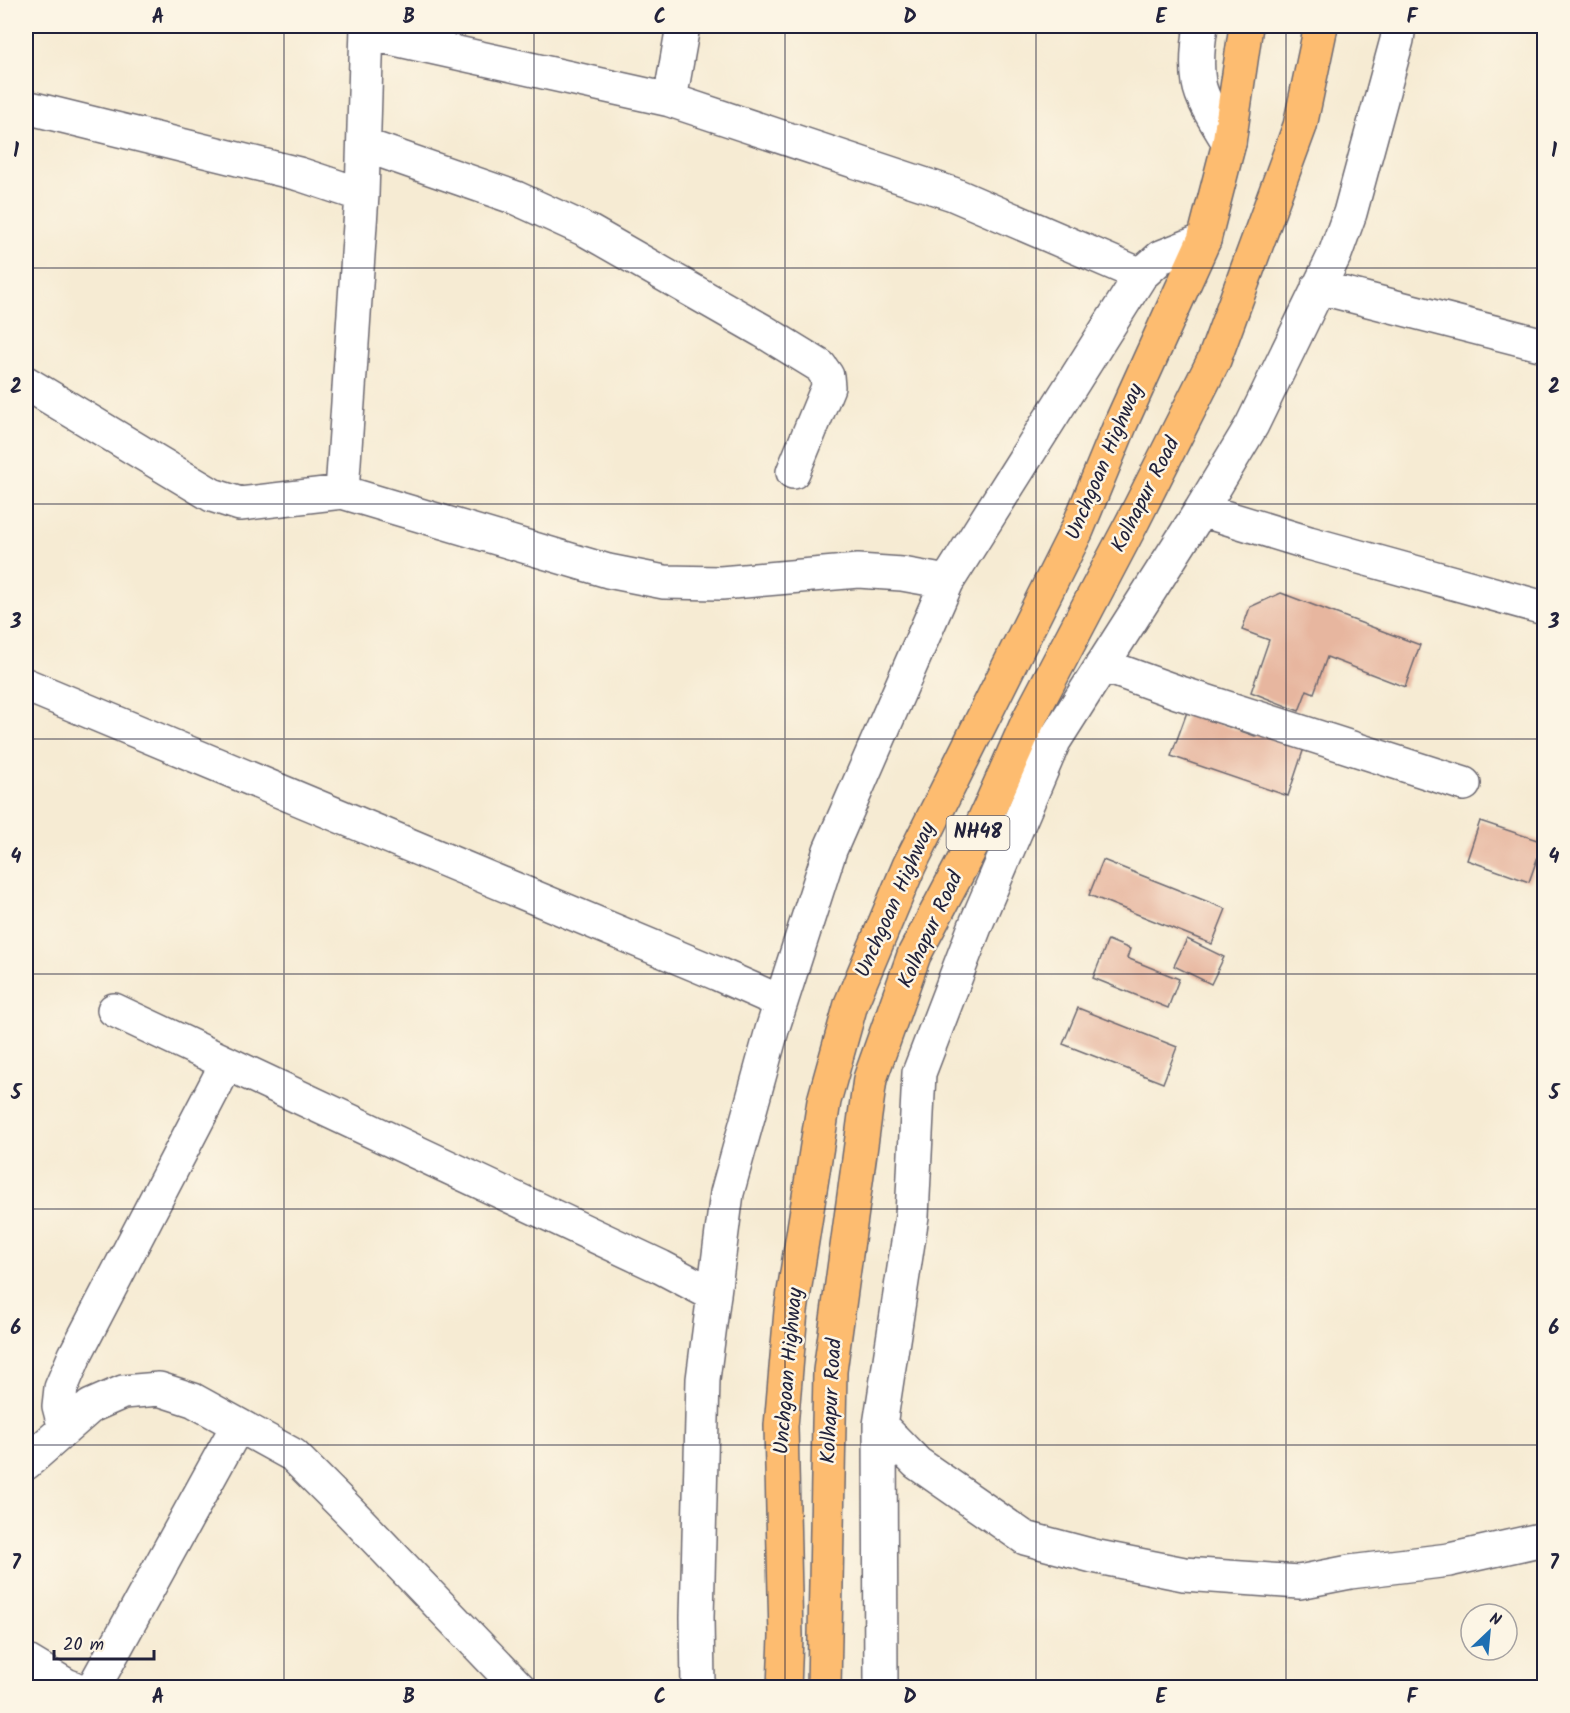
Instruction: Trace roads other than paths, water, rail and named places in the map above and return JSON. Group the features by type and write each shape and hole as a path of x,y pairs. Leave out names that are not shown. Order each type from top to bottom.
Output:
{"highway":[{"name":"Unchgoan Highway","path":"784,1688 786,1636 781,1426 791,1311 824,1101 851,1004 909,866 1077,530 1121,423 1204,240 1228,143 1246,26"},
{"name":"Kolhapur Road","path":"824,1688 830,1371 870,1078 914,955 978,834 1029,718 1133,521 1214,360 1300,126 1321,26"}],"street":[{"path":"670,100 683,26"},
{"path":"1201,26 1198,50 1199,85 1228,143"},
{"path":"881,1688 880,1425 912,1216 919,1073 976,924 1054,741 1201,510 1252,425 1335,254 1350,213 1399,26"},
{"path":"342,492 362,195 367,29 670,100 953,194 1141,275"},
{"path":"26,107 299,174 362,195"},
{"path":"364,145 516,198 588,231 820,366 827,376 828,387 793,472"},
{"path":"698,1688 697,1617 703,1379 727,1193 781,1002 830,850 947,582 1141,275 1161,257 1204,240"},
{"path":"1318,286 1545,345"},
{"path":"26,383 212,495 240,504 342,492 608,571 664,582 721,583 858,571 902,574 947,582"},
{"path":"1201,510 1309,543 1545,608"},
{"path":"1102,665 1177,692 1464,784"},
{"path":"26,685 781,1002"},
{"path":"114,1010 661,1267 714,1295"},
{"path":"64,1429 59,1406 61,1388 75,1355 227,1063"},
{"path":"26,1463 91,1406 123,1392 159,1389 192,1400 293,1455 519,1688"},
{"path":"90,1688 95,1685 238,1425"},
{"path":"880,1425 917,1462 1025,1538 1093,1556 1185,1574 1299,1582 1350,1572 1449,1560 1545,1539"},
{"path":"26,1661 74,1688"}]}
